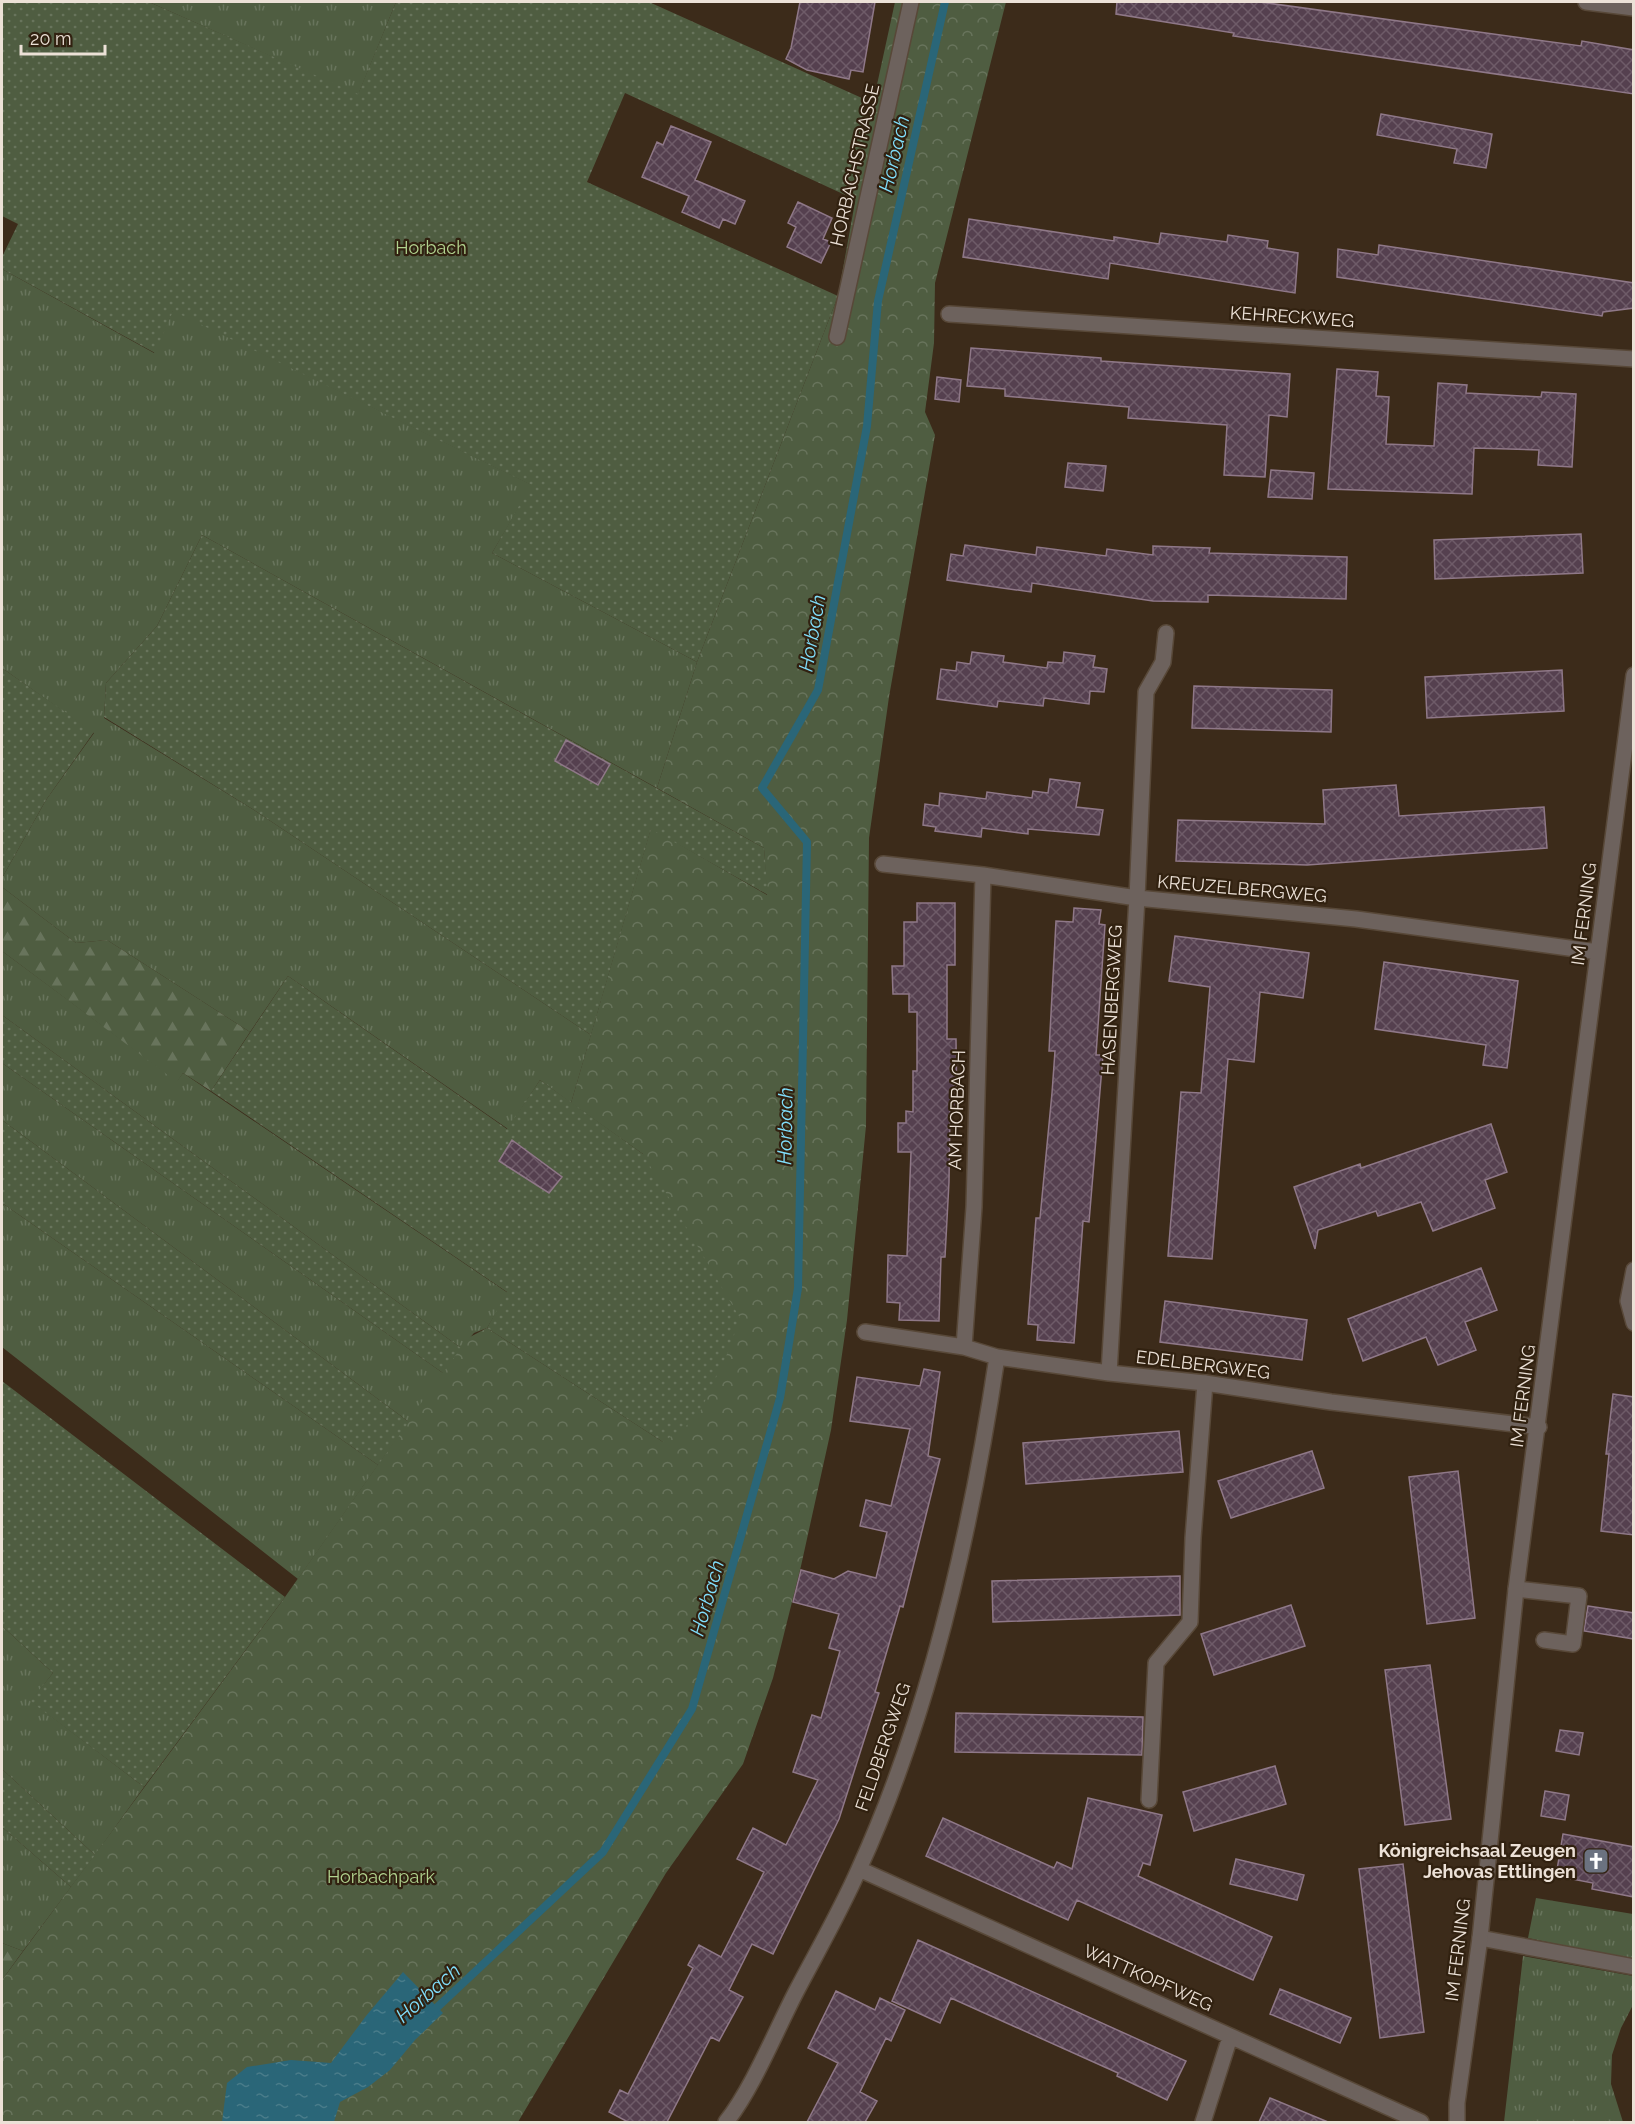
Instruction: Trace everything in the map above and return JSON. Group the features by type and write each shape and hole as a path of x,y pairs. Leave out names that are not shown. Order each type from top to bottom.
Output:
{"street":[{"name":"HORBACHSTRASSE","path":"837,337 911,2"},
{"path":"1586,2 1634,8"},
{"name":"KEHRECKWEG","path":"949,314 1634,359"},
{"name":"HASENBERGWEG","path":"1109,1374 1137,898 1146,693 1163,662 1166,633"},
{"name":"IM FERNING","path":"1456,2122 1480,1938 1516,1589 1539,1427 1634,675"},
{"name":"KREUZELBERGWEG","path":"883,864 983,875 1137,898 1356,919 1598,952"},
{"name":"AM HORBACH","path":"964,1347 974,1207 983,875"},
{"path":"1634,1270 1628,1301 1634,1323"},
{"name":"EDELBERGWEG","path":"865,1332 964,1347 998,1357 1109,1374 1206,1383 1331,1402 1539,1427"},
{"name":"FELDBERGWEG","path":"726,2122 859,1869 900,1766 938,1643 985,1439 998,1357"},
{"path":"1149,1800 1156,1663 1190,1622 1192,1538 1206,1383"},
{"path":"1516,1589 1579,1596 1573,1644 1544,1640"},
{"name":"WATTKOPFWEG","path":"859,1869 1421,2122"},
{"path":"1480,1938 1634,1967"},
{"path":"1203,2122 1230,2037"}],"green space":[{"name":"Horbach","path":"2,2 149,2 358,94 396,2 649,2 873,103 856,200 625,93 587,182 838,296 697,662 492,553 531,485 173,311 155,353 2,269 2,257 18,224 2,216"},
{"path":"149,2 396,2 358,95"},
{"name":"Horbachpark","path":"895,2 1006,2 935,283 934,343 925,412 935,435 889,697 869,838 866,1126 847,1320 831,1430 773,1678 743,1764 666,1873 518,2122 2,2122 2,1980 285,1597 466,1339 487,1328 663,1442 643,1154 571,1103 651,828 767,895 764,848 657,788 697,662 838,296 873,103"},
{"path":"2,269 154,353 173,310 532,485 492,553 697,662 657,788 202,535 157,626 106,683 104,718 254,810 591,1035 571,1103 540,1080 508,1129 288,976 250,1032 107,940 76,943 2,887 2,878 46,800 94,733 2,668"},
{"path":"202,535 764,848 768,895 651,829 591,1035 254,810 104,717 106,683 157,626"},
{"path":"2,668 94,732 46,800 2,878"},
{"path":"2,887 76,943 107,940 250,1032 211,1091 183,1073 177,1082 2,951"},
{"path":"2,951 177,1081 183,1073 508,1293 487,1328 474,1333 461,1348 2,1015"},
{"path":"288,976 507,1129 540,1080 643,1154 740,1318 728,1352 697,1418 663,1442 487,1328 507,1292 211,1091"},
{"path":"2,1015 461,1348 443,1373 2,1063"},
{"path":"2,1063 443,1373 409,1422 2,1120"},
{"path":"2,1120 409,1422 378,1465 2,1203"},
{"path":"2,1203 378,1465 298,1579 2,1347"},
{"path":"2,1381 285,1597 144,1787 30,1701 53,1673 2,1626"},
{"path":"2,1626 53,1673 31,1701 144,1787 95,1855 2,1769"},
{"path":"2,1769 95,1855 71,1887 2,1827"},
{"path":"2,1827 71,1887 23,1951 2,1943"},
{"path":"1536,1898 1633,1914 1633,1960 1528,1938"},
{"path":"2,1943 23,1951 2,1980"},
{"path":"1523,1956 1633,1976 1633,2005 1621,2028 1612,2055 1611,2084 1623,2122 1504,2122"}],"water":[{"path":"403,1972 443,2013 415,2040 390,2070 368,2087 340,2102 334,2122 222,2122 227,2083 247,2067 291,2060 331,2063"}],"building":[{"path":"800,2 875,2 863,72 851,70 849,79 807,70 786,59 791,48"},
{"path":"1117,2 1260,2 1581,46 1582,41 1634,50 1634,94 1233,36 1234,33 1116,14"},
{"path":"1381,114 1492,134 1486,168 1454,163 1457,149 1377,135"},
{"path":"671,126 711,142 695,180 745,201 735,224 723,219 719,228 682,212 689,196 642,177 657,142 663,145"},
{"path":"798,202 832,218 823,239 831,242 821,263 787,247 796,227 788,223"},
{"path":"969,219 1114,241 1114,237 1159,244 1161,233 1227,242 1228,235 1268,241 1267,248 1298,253 1295,293 1110,263 1108,279 963,257"},
{"path":"1379,245 1634,283 1634,308 1603,312 1602,316 1337,277 1338,249 1378,255"},
{"path":"971,348 1101,358 1101,361 1290,374 1287,417 1269,415 1265,477 1224,475 1227,425 1128,418 1129,407 1005,396 1005,389 967,386"},
{"path":"1337,369 1378,372 1376,396 1389,397 1386,444 1434,446 1438,383 1467,385 1466,393 1541,397 1542,392 1576,394 1572,467 1538,465 1539,450 1474,448 1472,494 1328,489"},
{"path":"937,377 961,380 959,402 935,399"},
{"path":"1068,463 1106,466 1103,491 1065,487"},
{"path":"1271,470 1314,473 1312,499 1268,497"},
{"path":"1581,534 1583,573 1435,579 1434,540"},
{"path":"965,545 1036,555 1037,547 1106,556 1107,549 1153,555 1153,546 1210,548 1209,553 1347,557 1346,599 1208,595 1208,602 1153,601 1032,583 1031,592 947,580 951,554 963,556"},
{"path":"972,652 1004,656 1003,662 1047,668 1048,662 1063,663 1064,652 1095,656 1093,667 1107,669 1104,692 1090,691 1089,704 1044,698 1043,706 998,701 997,707 937,699 941,669 956,671 957,662 970,664"},
{"path":"1562,670 1564,711 1427,718 1425,677"},
{"path":"1194,686 1332,690 1331,732 1192,728"},
{"path":"566,740 610,764 598,785 555,761"},
{"path":"1050,779 1080,783 1076,807 1103,810 1099,835 1028,829 1028,834 982,828 981,837 935,831 936,827 923,825 925,804 939,806 940,793 986,799 987,792 1032,798 1033,791 1048,793"},
{"path":"1396,785 1399,816 1544,807 1547,848 1307,865 1176,861 1178,820 1325,824 1323,790"},
{"path":"917,903 955,903 955,965 947,965 947,1039 956,1039 957,1111 950,1111 949,1182 945,1257 941,1257 939,1321 899,1320 900,1303 887,1302 888,1255 907,1256 911,1152 898,1152 898,1123 906,1123 906,1111 913,1112 913,1071 917,1071 917,1012 909,1012 909,994 893,994 892,966 904,966 904,922 917,922"},
{"path":"1074,908 1101,910 1099,924 1105,925 1096,1055 1103,1055 1089,1222 1083,1221 1074,1343 1037,1340 1038,1325 1028,1324 1036,1218 1040,1218 1055,1051 1049,1051 1056,921 1073,922"},
{"path":"1175,936 1309,953 1303,998 1260,992 1254,1062 1228,1059 1212,1259 1168,1256 1181,1092 1201,1093 1210,987 1169,981"},
{"path":"1384,962 1518,981 1507,1068 1483,1065 1486,1045 1375,1029"},
{"path":"1491,1124 1507,1172 1485,1180 1495,1208 1433,1231 1421,1202 1378,1216 1376,1211 1318,1230 1315,1249 1294,1187 1360,1164 1361,1168"},
{"path":"512,1140 562,1177 549,1193 499,1161"},
{"path":"1481,1268 1497,1310 1465,1322 1476,1350 1438,1365 1426,1337 1363,1361 1348,1319"},
{"path":"1165,1301 1307,1320 1302,1360 1160,1342"},
{"path":"924,1369 940,1372 928,1456 940,1459 903,1607 900,1606 875,1692 879,1693 839,1819 773,1954 752,1944 729,1990 743,1997 719,2041 711,2037 667,2122 628,2122 609,2112 620,2090 628,2094 693,1968 688,1965 699,1945 721,1957 764,1872 737,1859 753,1828 786,1845 818,1780 793,1772 812,1715 821,1718 840,1651 829,1648 839,1614 793,1602 801,1570 834,1579 848,1571 876,1578 887,1532 860,1526 866,1500 891,1506 910,1429 850,1421 857,1377 920,1386"},
{"path":"1613,1394 1634,1397 1634,1535 1601,1531"},
{"path":"1179,1431 1183,1472 1026,1484 1023,1443"},
{"path":"1312,1451 1324,1488 1231,1518 1218,1481"},
{"path":"1458,1471 1475,1618 1427,1624 1409,1477"},
{"path":"1180,1576 1180,1615 993,1622 992,1581"},
{"path":"1291,1605 1305,1646 1214,1675 1201,1634"},
{"path":"1588,1606 1634,1613 1634,1639 1584,1631"},
{"path":"1430,1665 1451,1819 1405,1825 1385,1670"},
{"path":"956,1713 1143,1717 1142,1755 955,1752"},
{"path":"1560,1730 1583,1733 1579,1755 1556,1751"},
{"path":"1275,1766 1286,1804 1194,1831 1183,1792"},
{"path":"1545,1791 1569,1795 1565,1820 1541,1816"},
{"path":"1088,1798 1162,1815 1150,1865 1143,1863 1138,1876 1272,1937 1253,1980 1077,1900 1068,1920 926,1856 943,1818 1054,1868 1057,1862 1072,1869"},
{"name":"Königreichsaal Zeugen Jehovas Ettlingen","path":"1563,1834 1634,1847 1634,1897 1592,1889 1593,1883 1556,1876"},
{"path":"1236,1859 1304,1875 1297,1900 1230,1884"},
{"path":"1403,1864 1424,2032 1380,2038 1359,1869"},
{"path":"918,1940 1186,2061 1167,2100 1117,2076 1118,2073 951,1998 940,2023 892,2001"},
{"path":"1280,1989 1351,2018 1340,2043 1270,2014"},
{"path":"836,1991 875,2010 880,1998 905,2010 891,2041 886,2038 860,2092 877,2101 865,2122 807,2122 838,2063 808,2048"},
{"path":"1270,2098 1328,2122 1259,2122"}],"waterway":[{"name":"Horbach","path":"430,2014 603,1852 692,1709 780,1398 798,1288 807,842 762,788 818,690 867,426 878,301 945,2"}],"place":[{"name":"Königreichsaal Zeugen Jehovas Ettlingen","path":"1596,1861"}]}
